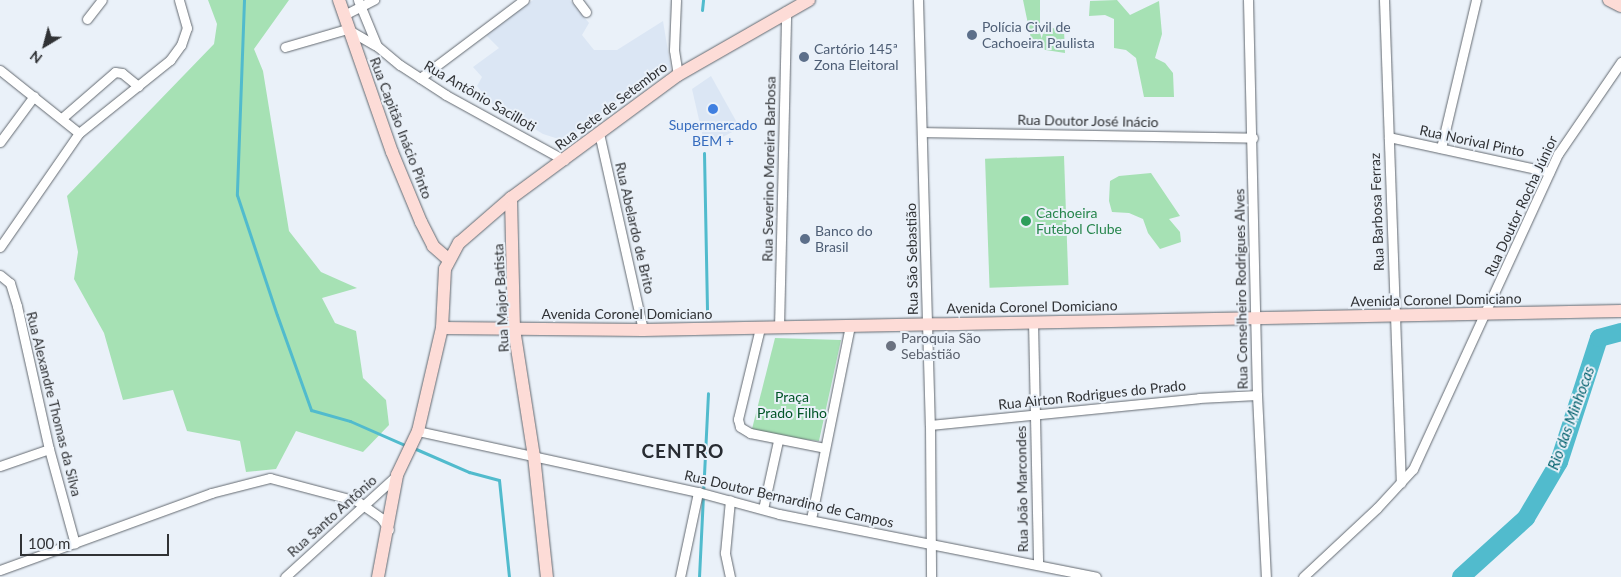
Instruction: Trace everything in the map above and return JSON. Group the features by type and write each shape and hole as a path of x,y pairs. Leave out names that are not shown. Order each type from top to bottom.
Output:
{"street":[{"path":"87,18 102,0"},
{"path":"0,247 79,133 170,60 181,45 187,28 179,0"},
{"name":"Rua Capitão Inácio Pinto","path":"339,0 347,29 420,222 432,246 448,259"},
{"path":"344,14 360,4 374,0"},
{"path":"420,78 524,0"},
{"path":"577,0 586,12"},
{"path":"676,0 674,50 678,75"},
{"name":"Rua Sete de Setembro","path":"448,259 470,230 678,75 787,4 809,0"},
{"name":"Rua São Sebastião","path":"918,0 930,425 931,577"},
{"name":"Rua Conselheiro Rodrigues Alves","path":"1248,0 1253,138 1257,395 1266,577"},
{"name":"Rua Barbosa Ferraz","path":"1384,0 1401,483"},
{"path":"1441,148 1476,0"},
{"path":"1610,0 1621,6"},
{"path":"360,4 377,46"},
{"name":"Rua Severino Moreira Barbosa","path":"779,328 787,4"},
{"path":"285,47 347,29"},
{"name":"Rua Antônio Sacilloti","path":"347,29 360,34 420,78 471,110 564,160"},
{"name":"Rua Doutor Rocha Júnior","path":"1303,577 1401,483 1420,457 1486,315 1549,172 1568,136 1621,62"},
{"path":"0,70 79,133"},
{"path":"62,118 115,72 122,73 138,86"},
{"path":"0,142 34,96"},
{"name":"Rua Abelardo de Brito","path":"600,132 643,330"},
{"name":"Rua Doutor José Inácio","path":"922,132 1253,138"},
{"name":"Rua Norival Pinto","path":"1389,137 1549,172"},
{"name":"Rua Major Batista","path":"511,198 514,328 534,456 547,577"},
{"path":"378,577 390,530 397,475 418,431 442,328 444,277 448,259"},
{"name":"Rua Alexandre Thomas da Silva","path":"1,272 10,283 17,306 49,450 75,544"},
{"name":"Avenida Coronel Domiciano","path":"442,328 643,330 1033,321 1256,320 1394,315 1486,315 1621,311"},
{"name":"Rua João Marcondes","path":"1033,321 1038,565"},
{"path":"811,519 850,326"},
{"path":"760,328 738,422 750,434 778,441 825,448"},
{"name":"Rua Airton Rodrigues do Prado","path":"930,425 1257,395"},
{"name":"Rua Doutor Bernardino de Campos","path":"418,431 930,545 1096,577"},
{"path":"763,509 778,441"},
{"path":"0,466 49,450"},
{"name":"Rua Santo Antônio","path":"285,577 397,475"},
{"path":"0,570 211,494 270,478 365,506 390,530"},
{"path":"680,577 698,492"},
{"path":"730,500 725,553 730,577"}],"shaded area":[{"path":"533,0 570,0 589,23 582,35 594,50 617,50 663,21 671,69 617,101 565,141 543,134 490,102 477,86 482,77 473,67 499,48 486,35"},
{"name":"Supermercado BEM +","path":"711,76 740,128 705,146 692,89"}],"green space":[{"path":"208,0 289,0 254,49 263,71 289,231 321,272 357,288 322,298 335,323 356,331 363,378 386,400 389,425 363,452 296,431 276,469 246,472 240,441 187,431 173,390 123,400 104,333 74,279 78,252 67,196 214,44 217,24"},
{"path":"1023,0 1040,0 1040,26 1064,30 1065,53 1033,48"},
{"path":"1117,0 1130,15 1159,1 1162,34 1155,58 1165,63 1173,73 1174,97 1144,97 1136,58 1126,50 1114,48 1114,19 1105,15 1089,16 1090,1"},
{"name":"Cachoeira Futebol Clube","path":"1064,156 1069,285 990,288 985,159"},
{"path":"1151,173 1180,216 1169,219 1180,232 1181,242 1160,249 1148,233 1143,219 1129,213 1112,212 1109,201 1110,181 1119,176"},
{"name":"Praça Prado Filho","path":"775,338 841,340 819,441 784,437 752,429"}],"waterway":[{"path":"244,0 237,195 311,410 350,421 405,445"},
{"path":"702,10 703,0"},
{"path":"704,153 707,310"},
{"name":"Rio das Minhocas","path":"1461,577 1526,518 1559,462 1599,338 1621,332"},
{"path":"699,577 708,393"},
{"path":"416,449 469,472 499,480 509,577"}],"place":[{"name":"Polícia Civil de Cachoeira Paulista","path":"972,35"},
{"name":"Cartório 145ª Zona Eleitoral","path":"804,57"},
{"name":"Supermercado BEM +","path":"713,109"},
{"name":"Cachoeira Futebol Clube","path":"1026,221"},
{"name":"Banco do Brasil","path":"805,239"},
{"name":"Paroquia São Sebastião","path":"891,346"}],"district":[{"name":"CENTRO","path":"683,451"}]}
